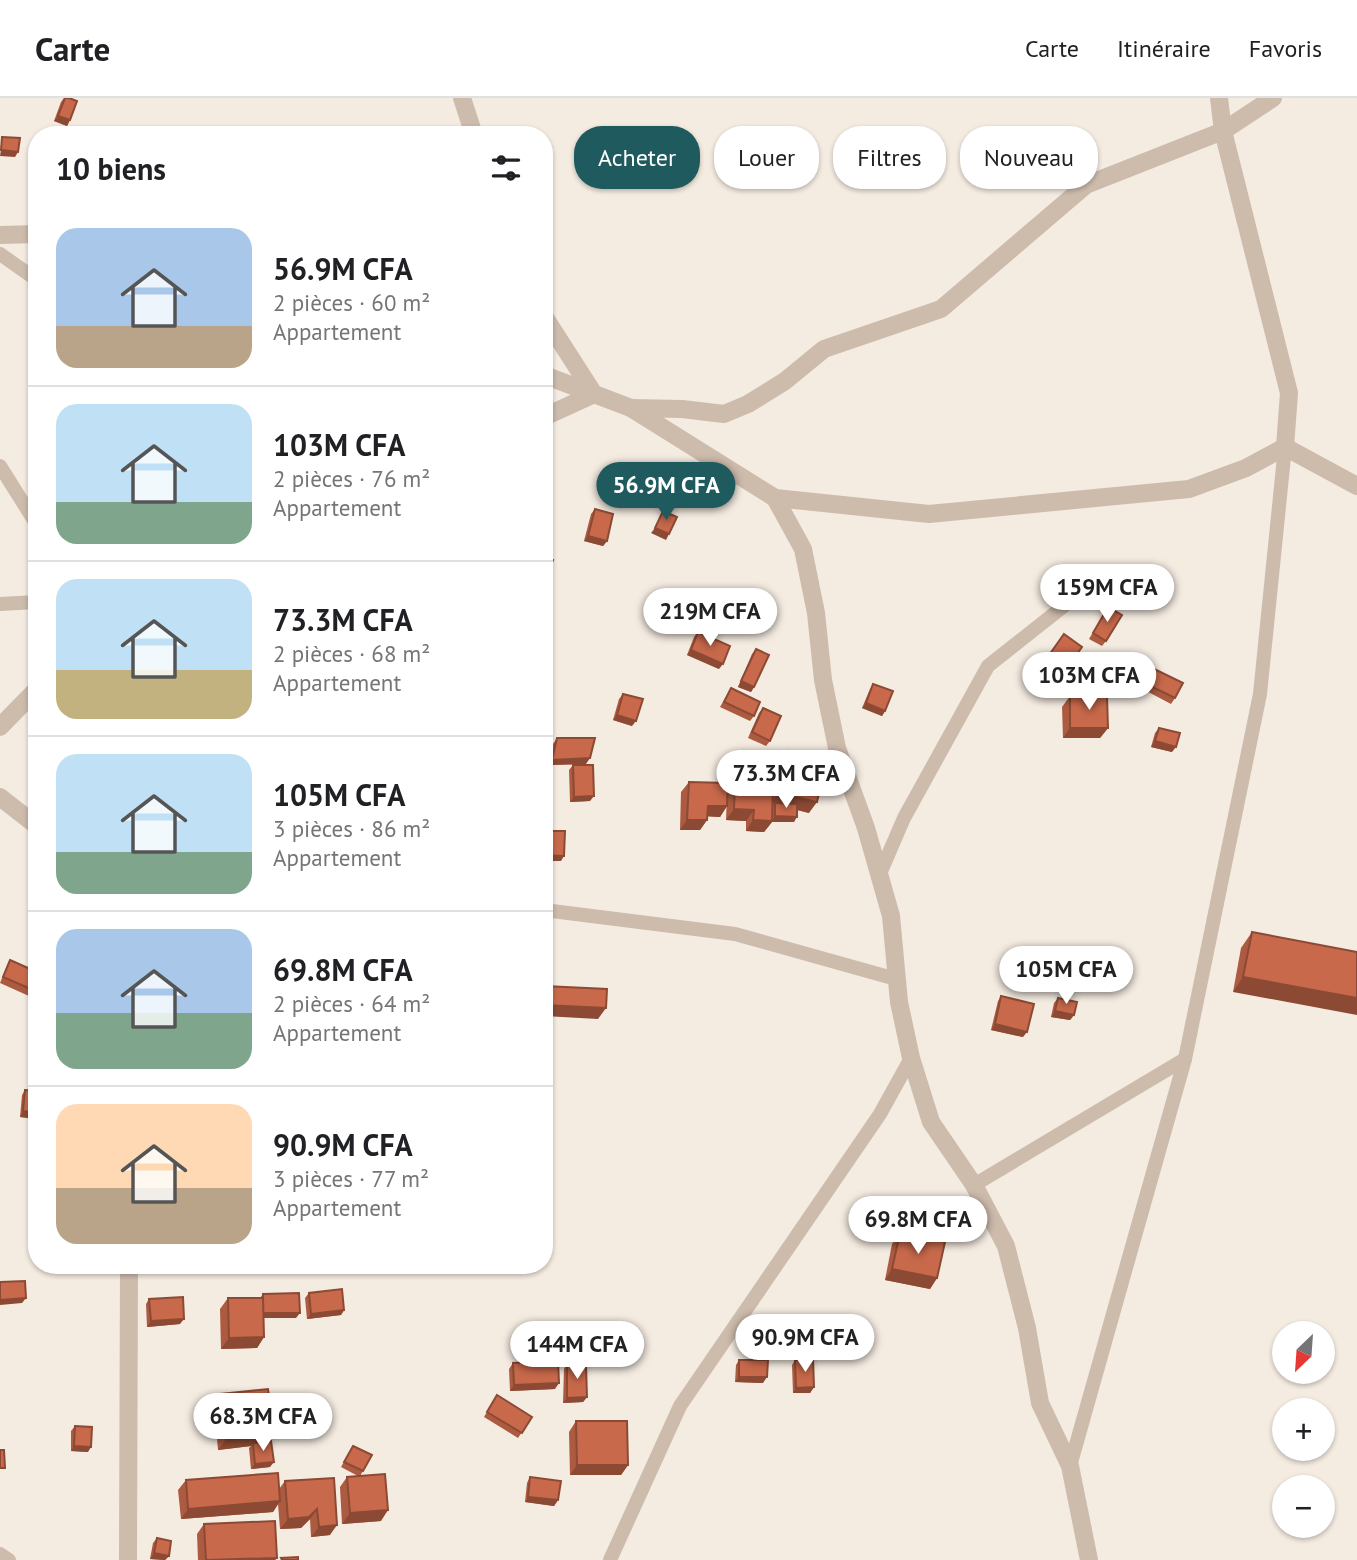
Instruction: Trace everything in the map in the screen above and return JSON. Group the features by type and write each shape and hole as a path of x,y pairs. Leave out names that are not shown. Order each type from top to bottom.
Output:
{"street":[{"path":"462,98 471,126"},
{"path":"1219,98 1223,131 1289,393 1284,447"},
{"path":"631,408 724,414 748,404 785,381 824,349 941,309 1086,185 1223,131 1273,98"},
{"path":"0,235 28,234"},
{"path":"553,330 594,394"},
{"path":"553,378 631,408 775,498 929,513 1189,489 1246,468 1284,447"},
{"path":"553,413 594,394"},
{"path":"1284,447 1357,486"},
{"path":"775,498 803,549 816,613 823,680 837,748 866,828 891,916 899,1002 911,1059 932,1122 974,1185 1006,1245 1027,1328 1040,1403 1070,1466 1088,1560"},
{"path":"0,727 28,698"},
{"path":"0,797 28,819"},
{"path":"128,1560 129,1274"}],"lane":[{"path":"0,254 28,274"},
{"path":"1070,1466 1185,1059 1260,694 1284,447"},
{"path":"0,466 28,511"},
{"path":"879,876 904,818 988,666 1074,598"},
{"path":"0,604 28,603"},
{"path":"553,911 735,934 896,979"},
{"path":"610,1560 680,1406 880,1114 911,1059"},
{"path":"974,1185 1185,1059"},
{"path":"0,1554 9,1560"}],"building":[{"path":"65,98 77,101 70,120 58,116"},
{"path":"2,137 20,138 18,152 1,150"},
{"path":"595,509 613,514 607,541 588,536"},
{"path":"663,511 677,517 669,534 655,528"},
{"path":"1108,607 1122,615 1106,641 1093,633"},
{"path":"698,632 730,646 723,664 691,650"},
{"path":"1064,634 1082,647 1065,671 1047,658"},
{"path":"756,649 769,655 754,687 741,681"},
{"path":"1148,666 1183,683 1175,698 1140,681"},
{"path":"873,684 893,691 885,711 866,703"},
{"path":"731,688 760,702 754,716 724,702"},
{"path":"623,694 643,699 636,721 617,715"},
{"path":"1070,696 1107,697 1108,728 1070,728"},
{"path":"763,708 781,716 770,741 752,732"},
{"path":"1159,728 1180,733 1176,747 1155,741"},
{"path":"557,738 595,738 590,758 553,760"},
{"path":"788,751 826,761 817,802 778,793"},
{"path":"573,765 593,765 594,796 574,797"},
{"path":"689,782 728,783 727,806 708,806 707,820 687,820"},
{"path":"735,783 773,785 772,821 753,820 754,810 734,809"},
{"path":"775,803 797,804 797,817 775,816"},
{"path":"553,831 565,831 564,856 553,855"},
{"path":"1252,932 1357,952 1357,998 1243,977"},
{"path":"10,960 28,968 28,988 3,977"},
{"path":"553,986 607,989 606,1008 553,1005"},
{"path":"1001,996 1034,1004 1027,1032 995,1024"},
{"path":"1058,998 1077,1002 1074,1015 1055,1011"},
{"path":"25,1090 28,1090 28,1112 23,1111"},
{"path":"900,1233 945,1242 937,1278 892,1269"},
{"path":"25,1281 26,1298 0,1300 0,1282"},
{"path":"342,1289 344,1310 311,1314 309,1293"},
{"path":"299,1293 300,1313 263,1313 263,1294"},
{"path":"183,1297 184,1319 151,1321 149,1299"},
{"path":"228,1298 263,1298 264,1337 229,1338"},
{"path":"813,1359 814,1387 796,1388 795,1360"},
{"path":"739,1360 768,1360 767,1377 739,1377"},
{"path":"558,1361 559,1383 514,1385 513,1363"},
{"path":"567,1364 586,1366 587,1397 567,1398"},
{"path":"268,1389 274,1434 226,1439 221,1394"},
{"path":"497,1395 532,1417 522,1433 487,1412"},
{"path":"576,1421 627,1421 628,1465 577,1465"},
{"path":"75,1426 92,1427 91,1447 74,1446"},
{"path":"271,1441 274,1462 255,1464 253,1443"},
{"path":"353,1446 372,1455 363,1471 344,1462"},
{"path":"0,1450 4,1450 5,1468 0,1468"},
{"path":"278,1473 280,1501 188,1509 186,1480"},
{"path":"385,1474 388,1510 350,1513 347,1477"},
{"path":"530,1477 561,1481 558,1500 528,1497"},
{"path":"334,1478 337,1525 319,1527 317,1509 309,1517 288,1519 285,1481"},
{"path":"275,1521 277,1558 206,1560 204,1524"},
{"path":"157,1538 171,1541 169,1556 154,1553"},
{"path":"298,1557 298,1560 281,1558"}]}
